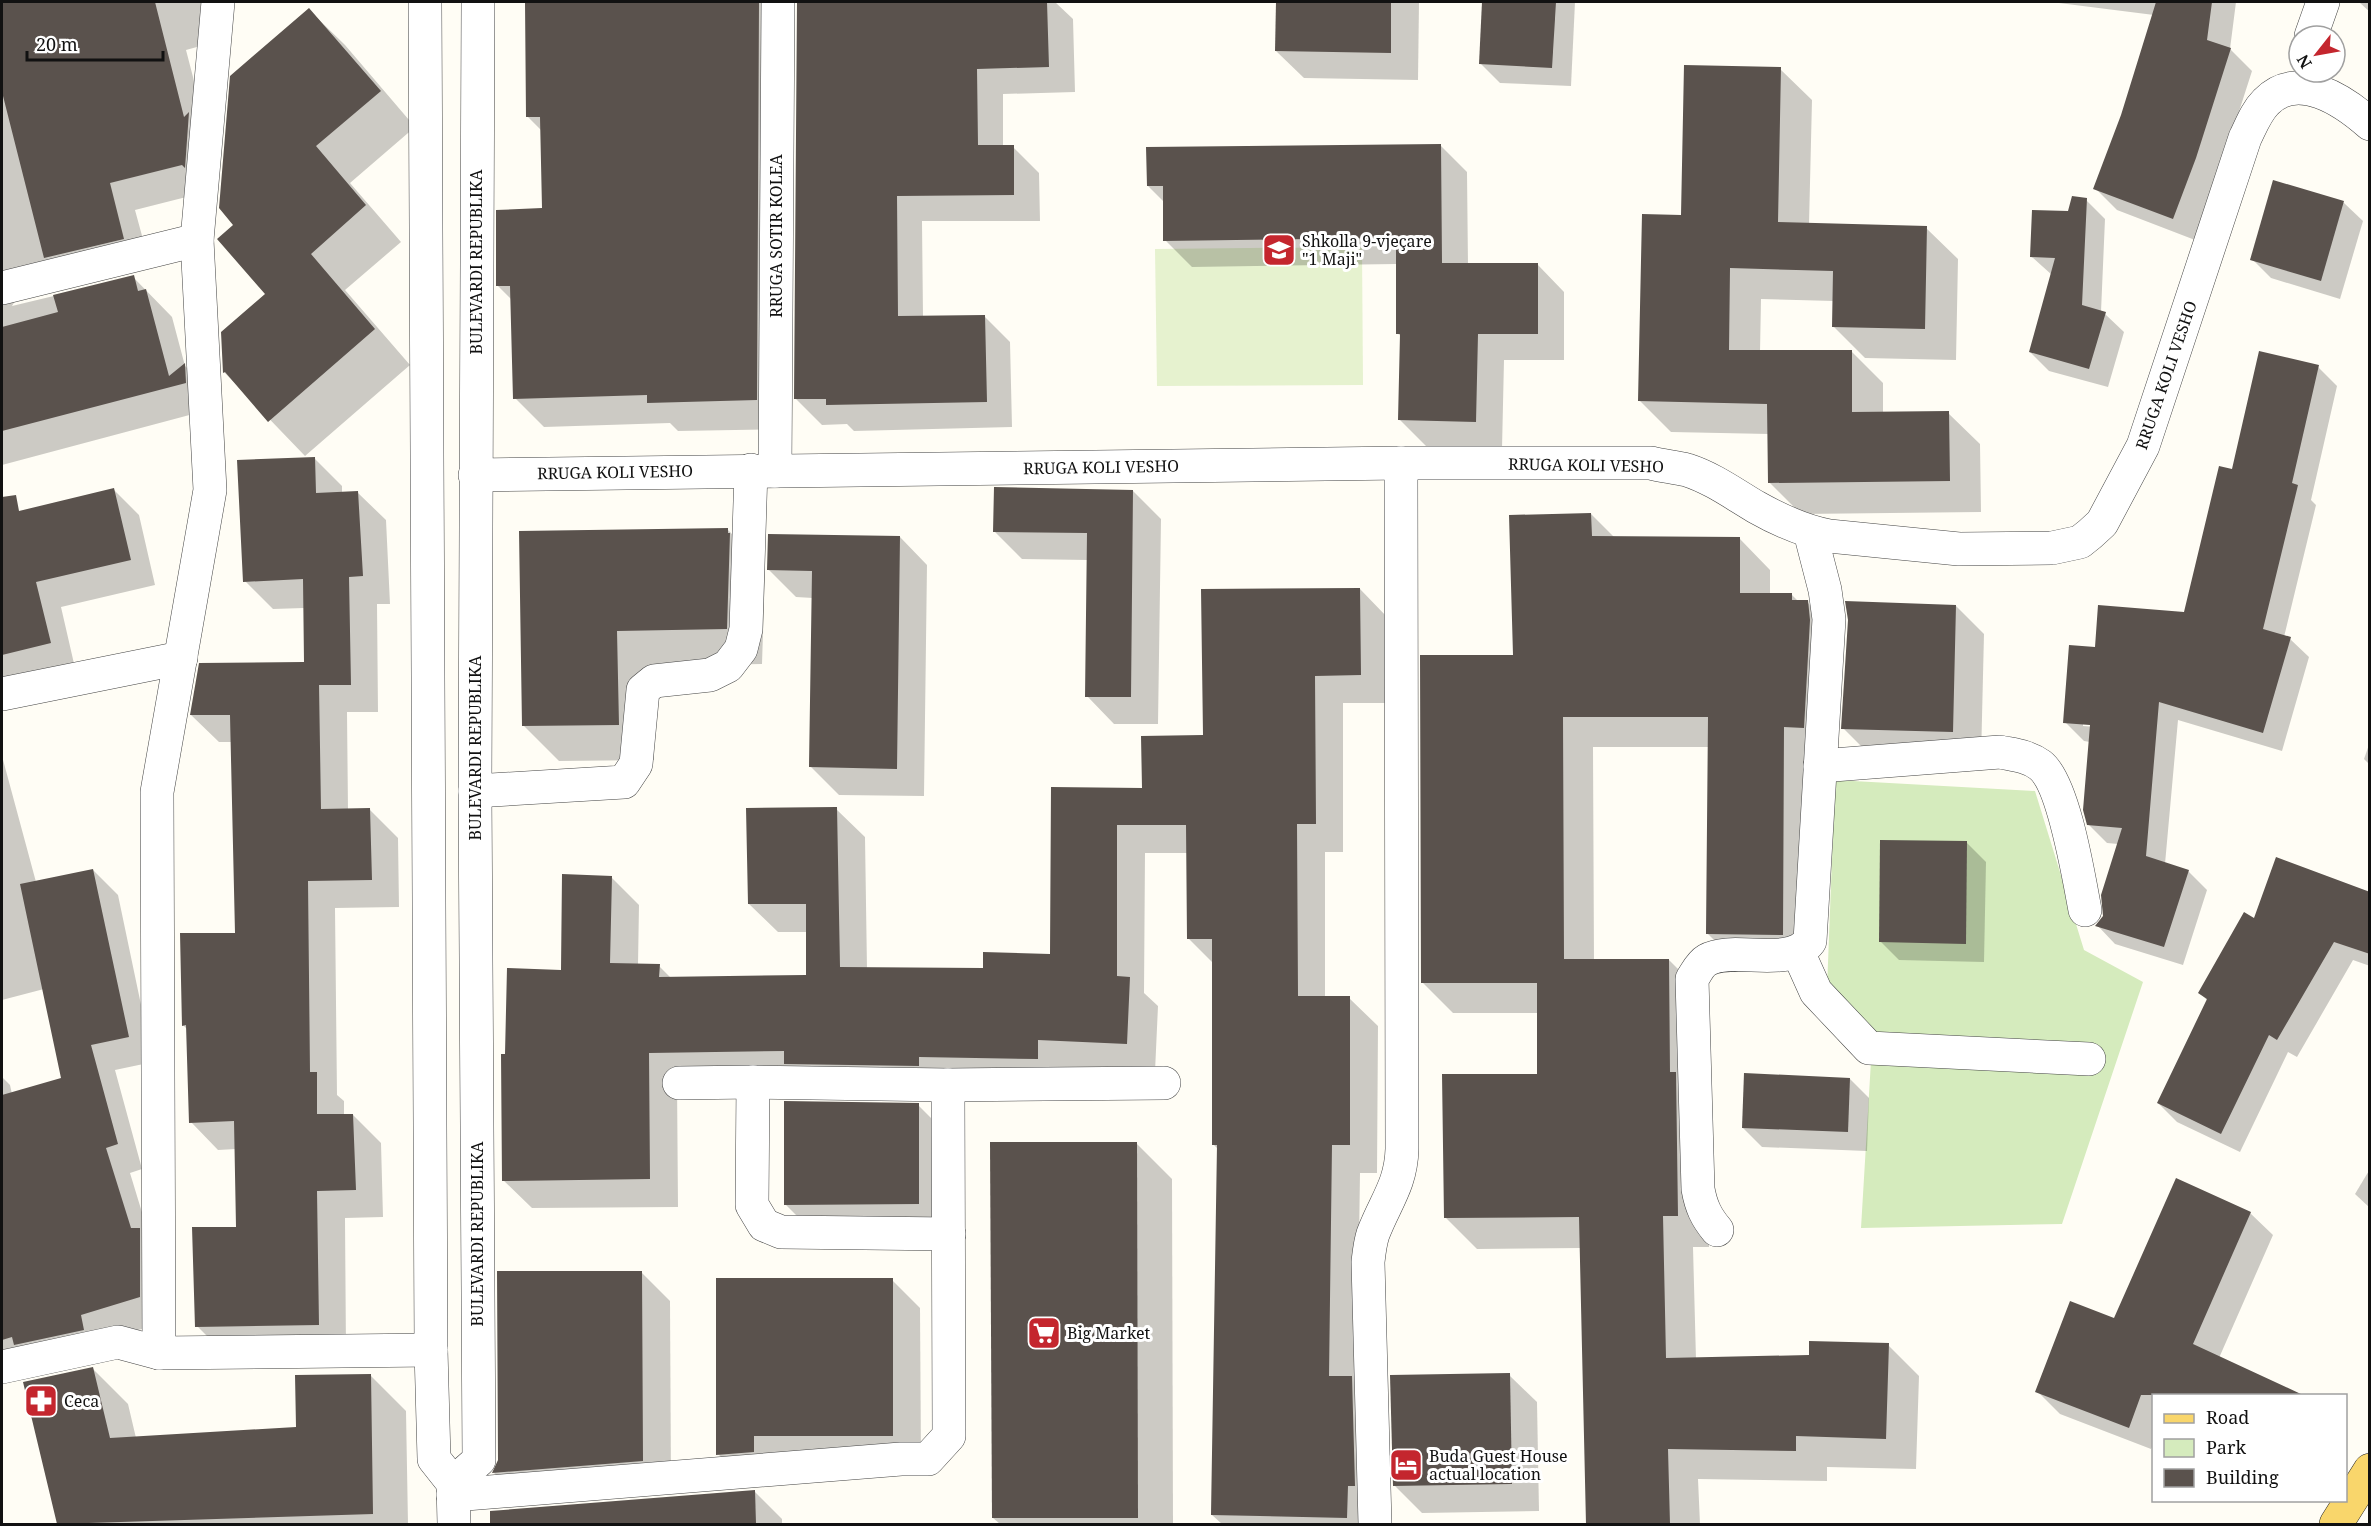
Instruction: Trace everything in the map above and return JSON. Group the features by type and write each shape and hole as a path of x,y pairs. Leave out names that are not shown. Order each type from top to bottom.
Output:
{"main road":[{"path":"2336,1524 2370,1470"}],"street":[{"path":"159,1353 158,792 210,490 197,240 218,2"},
{"path":"425,2 431,1350 434,1459 453,1501 901,1459 928,1459 949,1436 948,1085"},
{"name":"BULEVARDI REPUBLIKA","path":"453,1501 480,1460 475,791 478,2"},
{"name":"RRUGA SOTIR KOLEA","path":"475,791 624,782 636,764 643,690 654,681 710,675 728,666 741,649 746,629 763,470 778,2"},
{"path":"2315,24 2323,2"},
{"name":"RRUGA KOLI VESHO","path":"475,475 1401,463 1651,463 1688,470 1723,486 1758,508 1810,532 1829,536 1959,549 2052,548 2080,542 2102,523 2143,446 2246,138 2258,112 2267,100 2288,84"},
{"name":"RRUGA KOLI VESHO","path":"2303,84 2307,88 2325,93 2345,103 2370,124"},
{"path":"2,288 197,240"},
{"path":"1375,1524 1368,1262 1372,1236 1401,1169 1402,1149 1401,463"},
{"path":"1717,1230 1708,1220 1701,1205 1698,1189 1692,978 1707,960 1720,957 1788,954 1798,952 1810,941 1828,619 1825,590 1810,532"},
{"path":"2,694 181,658"},
{"path":"1820,766 2000,752 2023,756 2041,765 2053,781 2073,848 2085,910"},
{"path":"1798,952 1816,992 1869,1048 2089,1059"},
{"path":"753,1082 752,1205 764,1225 782,1232 949,1233"},
{"path":"679,1083 948,1085 1164,1083"},
{"path":"2,1367 118,1342 159,1353 431,1350"}],"green space":[{"path":"1362,247 1363,385 1157,386 1155,249"},
{"path":"1835,780 2035,791 2084,950 2143,982 2062,1224 1861,1228 1871,1061 1826,1015"}],"building":[{"path":"2,2 155,2 184,117 189,112 185,168 182,165 110,183 124,239 44,258 2,92"},
{"path":"525,2 759,2 757,400 647,403 647,395 513,399 510,286 496,286 496,210 542,208 540,117 526,117"},
{"path":"797,2 1047,2 1049,67 977,69 978,145 1014,145 1014,195 897,196 898,316 985,315 987,402 826,405 826,399 794,399"},
{"path":"1276,2 1391,2 1391,53 1275,51"},
{"path":"1482,2 1556,2 1552,68 1479,64"},
{"path":"2156,2 2212,2 2207,40 2231,48 2196,158 2173,219 2093,189 2121,115"},
{"path":"309,8 381,91 316,146 366,205 311,254 375,329 268,422 225,372 223,373 221,332 265,294 217,239 233,225 219,208 230,76"},
{"path":"1684,65 1781,67 1778,222 1927,226 1925,329 1832,327 1833,271 1730,268 1729,350 1852,350 1852,412 1949,411 1950,481 1768,483 1767,404 1638,401 1642,214 1681,215"},
{"path":"1441,144 1442,263 1538,263 1538,334 1478,334 1476,422 1398,420 1400,334 1396,334 1396,238 1163,241 1163,186 1147,186 1146,147"},
{"path":"2273,180 2344,201 2321,281 2250,260"},
{"path":"2072,196 2087,198 2082,305 2106,312 2089,369 2029,352 2055,258 2030,257 2032,210 2068,211"},
{"path":"134,275 138,291 146,289 169,376 185,363 186,383 2,431 2,327 58,312 53,295"},
{"path":"2259,351 2319,365 2292,483 2298,485 2263,629 2291,637 2263,733 2159,702 2146,856 2189,870 2164,947 2095,926 2103,916 2101,895 2122,828 2087,825 2083,810 2090,725 2063,723 2069,645 2095,647 2098,605 2184,612 2219,466 2232,469"},
{"path":"315,457 316,493 358,491 363,576 349,577 351,685 319,685 321,809 370,808 372,880 308,881 310,1072 317,1072 317,1114 353,1114 356,1190 317,1191 319,1325 195,1327 192,1227 236,1227 234,1121 189,1123 186,1025 182,1026 180,933 235,933 230,715 190,715 199,663 304,662 303,579 243,582 237,460"},
{"path":"994,487 1133,490 1131,697 1085,697 1087,533 993,532"},
{"path":"114,488 131,560 36,582 51,643 2,655 2,497 16,495 19,511"},
{"path":"1591,513 1592,536 1740,537 1740,593 1792,593 1792,600 1808,600 1810,620 1804,728 1784,727 1783,935 1706,934 1708,717 1563,717 1564,959 1669,959 1670,1072 1676,1072 1678,1216 1663,1216 1666,1358 1809,1355 1809,1341 1889,1343 1886,1439 1796,1436 1796,1451 1668,1449 1670,1524 1586,1524 1579,1217 1444,1218 1442,1074 1537,1074 1537,983 1421,983 1420,655 1513,655 1509,515"},
{"path":"728,528 728,533 730,533 727,629 617,631 619,725 522,726 519,531"},
{"path":"768,534 900,536 897,769 809,767 812,571 767,570"},
{"path":"1360,588 1361,675 1315,676 1316,824 1297,824 1298,996 1350,996 1350,1145 1332,1145 1329,1376 1352,1376 1355,1486 1348,1486 1347,1518 1211,1515 1217,1145 1212,1145 1212,939 1187,939 1186,825 1117,825 1117,976 1130,977 1127,1044 1038,1040 1038,1059 919,1057 919,1066 784,1064 784,1051 649,1053 650,1179 502,1181 501,1054 505,1054 507,968 561,970 562,874 612,876 610,963 660,964 659,977 806,975 806,904 748,904 746,808 837,807 840,967 983,968 983,952 1050,954 1051,787 1142,788 1141,736 1203,735 1201,589"},
{"path":"1845,601 1956,605 1953,732 1841,729 1848,620"},
{"path":"1880,840 1967,841 1966,944 1879,942"},
{"path":"2276,857 2370,892 2370,954 2334,942 2277,1040 2269,1035 2221,1134 2157,1103 2207,999 2198,993 2244,912 2254,918"},
{"path":"93,869 129,1037 91,1045 118,1144 106,1148 131,1228 140,1228 140,1297 81,1315 84,1330 14,1345 12,1337 2,1340 2,1095 61,1078 20,884"},
{"path":"1744,1073 1850,1078 1848,1132 1742,1128"},
{"path":"784,1101 919,1103 919,1204 784,1205"},
{"path":"990,1142 1137,1142 1138,1518 992,1518"},
{"path":"2176,1178 2251,1212 2193,1344 2301,1394 2141,1395 2129,1428 2035,1392 2070,1301 2114,1318"},
{"path":"497,1271 642,1271 643,1461 492,1473 498,1460"},
{"path":"716,1278 893,1278 893,1436 754,1436 754,1452 716,1455"},
{"path":"93,1367 110,1438 296,1427 295,1375 371,1374 373,1514 57,1524 23,1382"},
{"path":"1510,1373 1512,1484 1393,1486 1390,1375"},
{"path":"755,1490 756,1524 490,1524 490,1511"}],"place":[{"name":"Shkolla 9-vjeçare \"1 Maji\"","path":"1279,250"},
{"name":"Big Market","path":"1044,1333"},
{"name":"Ceca","path":"41,1401"},
{"name":"Buda Guest House actual location","path":"1406,1465"}]}
